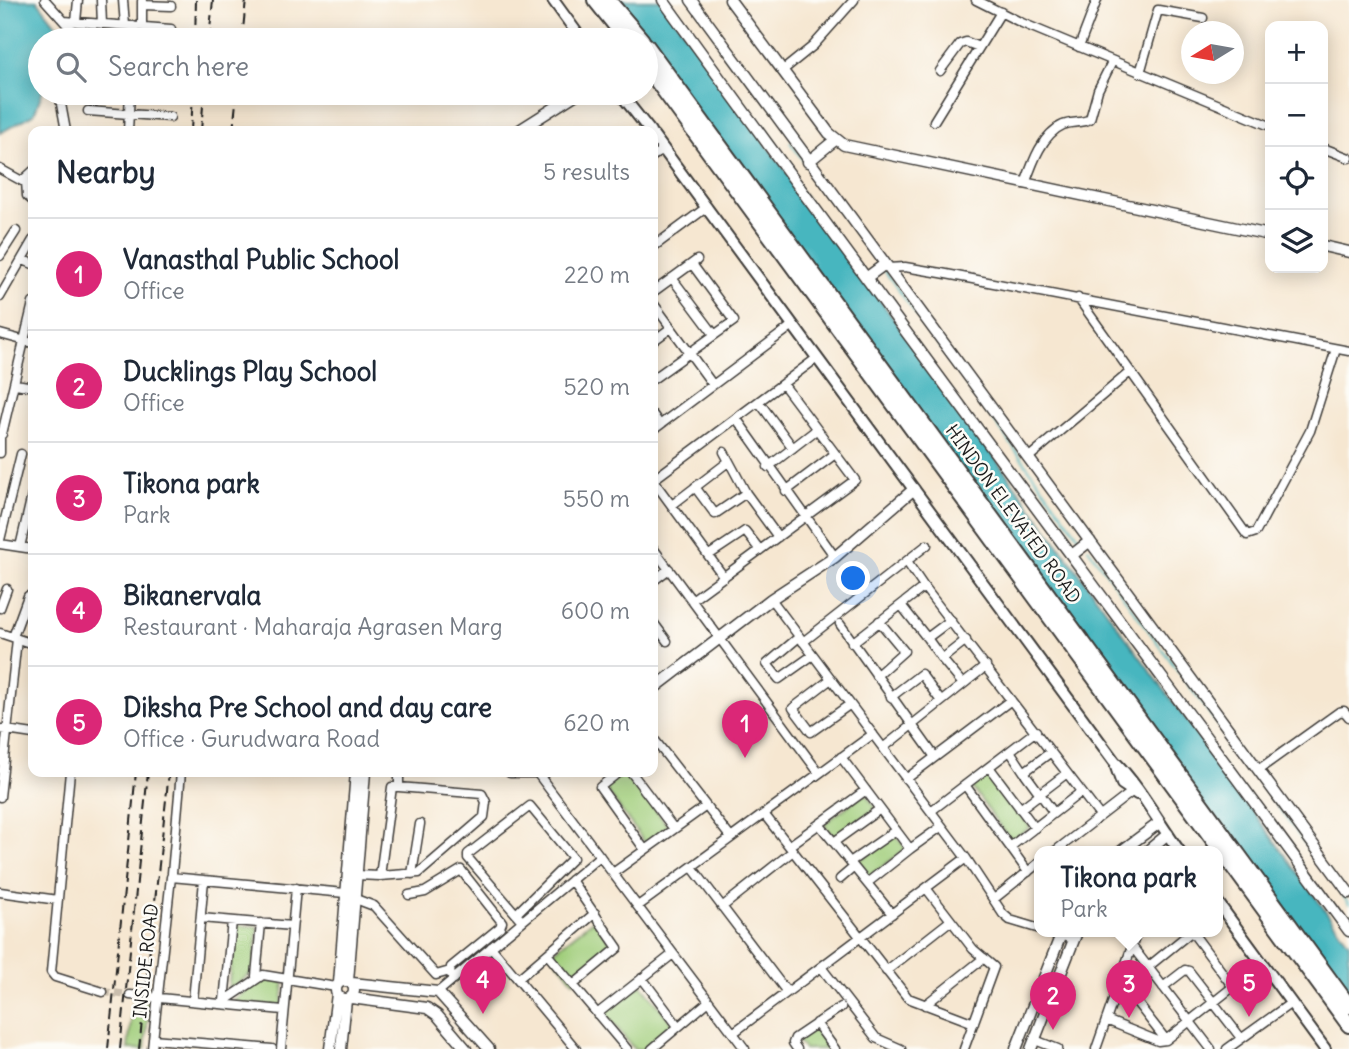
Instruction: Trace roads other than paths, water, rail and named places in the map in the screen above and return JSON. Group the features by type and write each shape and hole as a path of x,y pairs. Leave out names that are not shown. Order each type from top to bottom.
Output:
{"highway":[{"path":"595,0 617,28"},
{"path":"608,0 632,28"},
{"name":"HINDON ELEVATED ROAD","path":"658,61 1349,1006"},
{"name":"HINDON ELEVATED ROAD","path":"658,82 1218,846"},
{"name":"HINDON ELEVATED ROAD","path":"1223,853 1349,1025"}],"main road":[{"path":"553,0 573,28"},
{"path":"629,105 646,126"},
{"path":"658,142 1114,761 1131,778 1136,794 1176,846"},
{"path":"1223,910 1325,1049"}],"street":[{"path":"45,0 70,28"},
{"path":"76,22 78,0"},
{"path":"100,0 102,24"},
{"path":"123,0 133,26"},
{"path":"663,0 869,275 1258,770 1349,893"},
{"path":"691,0 1028,458 1081,548 1349,931"},
{"path":"730,0 835,140 851,148 1265,234"},
{"path":"782,71 813,46 853,0"},
{"path":"976,0 1112,62 1265,124"},
{"path":"1079,47 1097,0"},
{"path":"133,26 142,2 171,6"},
{"path":"1140,73 1158,10 1203,18"},
{"path":"934,121 1001,12"},
{"path":"64,21 158,28"},
{"path":"940,71 960,44 966,42 979,47"},
{"path":"1025,184 1034,158 1055,131 1063,125 1090,119 1098,90 1112,62"},
{"path":"61,105 65,126"},
{"path":"128,126 129,105"},
{"path":"526,126 559,105"},
{"path":"88,111 170,117"},
{"path":"808,162 835,140"},
{"path":"658,153 664,149"},
{"path":"1328,150 1349,158"},
{"path":"0,169 18,180 26,181"},
{"path":"28,178 28,197"},
{"path":"658,243 707,207"},
{"path":"0,256 16,231"},
{"path":"1328,247 1349,252"},
{"path":"0,297 28,250"},
{"path":"23,260 28,262"},
{"path":"658,288 694,262 734,321 658,375"},
{"path":"869,275 885,266 912,268 1349,351"},
{"path":"671,278 714,334"},
{"path":"1078,298 1240,525 1250,535 1256,532 1274,501 1310,431 1336,349"},
{"path":"658,310 713,385"},
{"path":"658,426 793,325"},
{"path":"658,337 671,328"},
{"path":"0,334 28,341"},
{"path":"0,453 1,433 28,348"},
{"path":"658,476 817,358"},
{"path":"1028,458 1130,372"},
{"path":"16,384 28,386"},
{"path":"692,600 855,480 783,384"},
{"path":"759,402 793,448"},
{"path":"736,418 768,467 835,557"},
{"path":"768,467 816,430"},
{"path":"724,452 746,493 778,537"},
{"path":"22,454 0,542 28,549"},
{"path":"786,491 835,454"},
{"path":"672,505 728,462"},
{"path":"658,487 724,576"},
{"path":"695,487 715,514 746,493"},
{"path":"658,685 771,599 835,557 914,489"},
{"path":"20,547 28,513"},
{"path":"709,555 745,531 760,550"},
{"path":"813,655 779,679 767,664 927,545"},
{"path":"658,555 717,639 819,773"},
{"path":"907,562 1100,817"},
{"path":"658,577 669,569"},
{"path":"852,643 924,587"},
{"path":"0,608 7,589"},
{"path":"0,797 4,729 15,638 28,596"},
{"path":"771,599 1010,920 1034,927"},
{"path":"901,605 962,683"},
{"path":"927,638 951,620"},
{"path":"876,676 904,651 879,621"},
{"path":"840,624 935,757"},
{"path":"658,630 667,641"},
{"path":"0,632 28,641"},
{"path":"942,659 966,640"},
{"path":"883,748 940,699 986,666"},
{"path":"891,697 921,674 940,699"},
{"path":"831,679 793,708 811,732 849,705"},
{"path":"906,779 1011,700"},
{"path":"1258,770 1339,712 1344,711 1349,717"},
{"path":"4,729 28,733"},
{"path":"931,811 1036,731"},
{"path":"638,906 873,734"},
{"path":"658,747 731,838"},
{"path":"1010,751 1054,813"},
{"path":"1024,772 1051,752"},
{"path":"841,757 910,849"},
{"path":"989,767 1035,828"},
{"path":"1020,809 1067,773"},
{"path":"70,777 52,975 103,992"},
{"name":"INSIDE ROAD","path":"152,1049 181,777"},
{"path":"341,1049 356,777"},
{"path":"349,896 355,875 365,777"},
{"path":"399,777 399,787"},
{"path":"545,777 600,856 745,1049"},
{"path":"613,777 600,787 645,850"},
{"path":"635,777 674,829"},
{"path":"965,785 1027,872"},
{"path":"355,875 380,876 419,873 484,817 486,800 482,794 392,787 380,876"},
{"path":"723,906 819,824 866,790"},
{"path":"1010,847 1081,792"},
{"path":"1062,846 1136,794"},
{"path":"171,875 349,896 374,905 436,975 452,975 491,947 519,918 573,858 530,806 468,854 468,858 519,918"},
{"path":"613,873 706,806"},
{"path":"834,842 880,809"},
{"path":"764,814 908,998 974,1023"},
{"path":"1129,846 1159,823"},
{"path":"412,874 420,824"},
{"path":"819,824 892,914"},
{"path":"867,883 942,826"},
{"path":"839,879 852,865 896,830"},
{"path":"1153,846 1168,834"},
{"path":"519,918 600,856"},
{"path":"733,1033 966,858"},
{"path":"692,867 787,992"},
{"path":"994,899 1034,867"},
{"path":"409,895 425,892 461,870 502,922 438,992"},
{"path":"194,1001 204,880"},
{"path":"570,880 618,948 573,985"},
{"path":"281,1049 296,888"},
{"path":"926,888 950,920 984,958 993,964 994,970 964,1049"},
{"path":"0,892 58,900"},
{"path":"518,979 595,913"},
{"path":"201,918 292,926"},
{"path":"887,971 950,920"},
{"path":"222,1002 232,921"},
{"path":"256,976 261,923"},
{"path":"1016,1049 1057,937"},
{"path":"1058,1049 1033,1044 1075,937"},
{"path":"1096,1049 1135,937"},
{"path":"1148,967 1186,937"},
{"path":"1196,937 1233,987"},
{"path":"1131,945 1211,1049"},
{"path":"491,947 576,1049"},
{"path":"547,954 627,1049"},
{"path":"597,1014 673,954"},
{"path":"925,1005 984,958"},
{"path":"1106,1020 1152,1038 1166,1040 1263,963"},
{"path":"821,967 876,1038 901,1049"},
{"path":"1163,987 1187,970 1241,1038"},
{"path":"222,1002 256,976 286,978 427,1007 437,1014 466,1049"},
{"path":"642,978 678,1027"},
{"path":"1120,981 1166,1040"},
{"path":"344,990 438,992 489,1049"},
{"path":"330,1049 344,990"},
{"path":"130,995 283,1010"},
{"path":"652,1049 709,1001"},
{"path":"1227,1049 1291,1003"},
{"path":"797,1049 793,1041 841,1007"},
{"path":"816,1023 835,1049"},
{"path":"1148,1049 1152,1038"},
{"path":"153,1039 187,1045 272,1049"}],"water":[{"path":"0,0 37,0 59,28 28,28 28,105 37,105 34,114 0,133"},
{"path":"613,0 661,0 1349,943 1349,1003 658,61 658,28 634,28"}],"waterway":[{"path":"790,142 803,160"},
{"path":"808,167 879,264"},
{"path":"883,269 1082,541"},
{"path":"1088,548 1349,904"}],"tunnel":[{"path":"103,992 130,995"}],"railway":[{"path":"195,28 196,0"},
{"path":"210,28 213,0"},
{"path":"243,28 246,0"},
{"path":"191,126 192,105"},
{"path":"201,126 203,105"},
{"path":"234,126 236,105"},
{"path":"108,1049 135,777"},
{"path":"120,1049 147,777"},
{"path":"139,1049 168,777"}],"place":[{"name":"Vanasthal Public School","path":"745,758"},
{"name":"Bikanervala","path":"483,1014"},
{"name":"Diksha Pre School and day care","path":"1249,1017"},
{"name":"Tikona park","path":"1129,1018"},
{"name":"Ducklings Play School","path":"1053,1030"}]}
